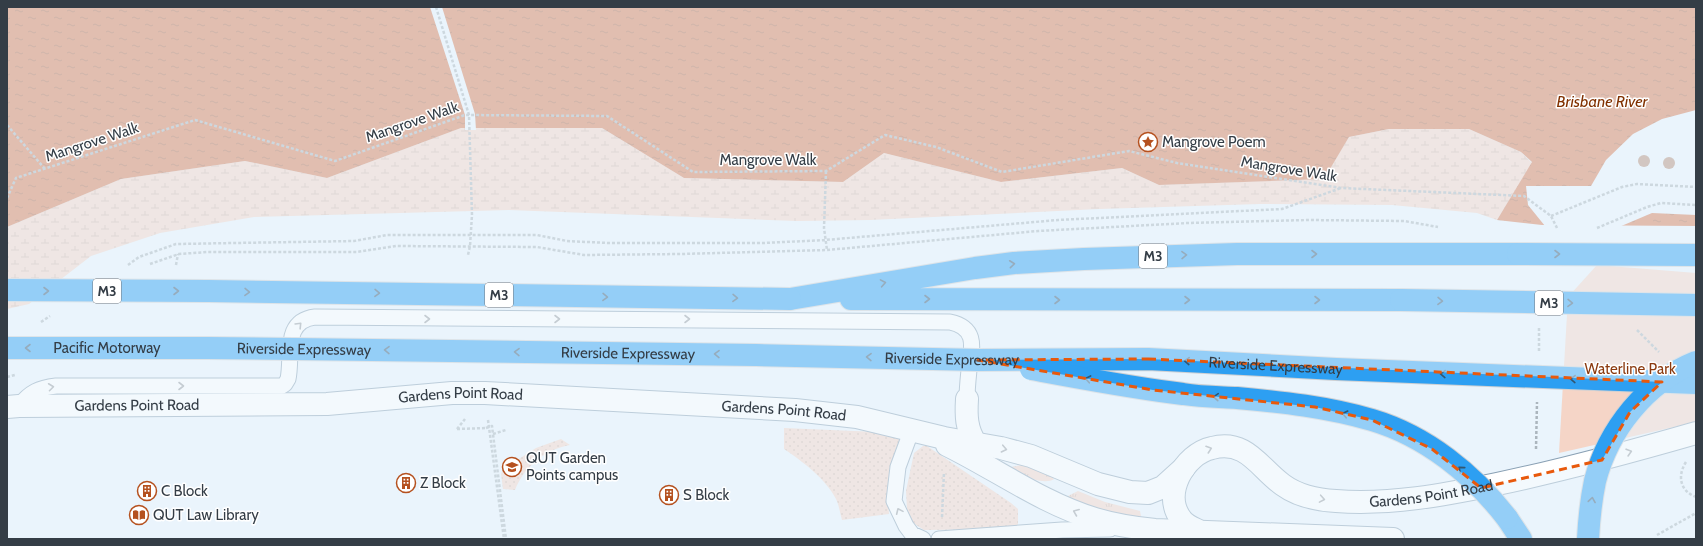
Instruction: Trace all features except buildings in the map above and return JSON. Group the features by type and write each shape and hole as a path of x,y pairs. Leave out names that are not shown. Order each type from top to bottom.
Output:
{"highway":[{"name":"M3","path":"790,299 975,268 1014,263 1084,259 1252,254 1696,255"},
{"name":"M3","path":"7,290 208,291 790,299 1401,300 1696,305"},
{"name":"Pacific Motorway","path":"7,348 207,348"},
{"name":"Riverside Expressway","path":"207,348 763,355 978,360 1148,359 1336,369 1696,383"},
{"path":"978,360 1153,390 1307,406 1372,420 1408,435 1448,460 1478,485 1507,518 1520,539"},
{"path":"1588,539 1590,507 1595,480 1606,450 1617,430 1630,412 1654,388 1678,371 1696,362"}],"street":[{"name":"Gardens Point Road","path":"13,406 320,404 452,393 485,393 828,413 864,418 944,438 1031,456 1098,484 1130,492 1148,493 1163,487 1198,454 1206,449 1227,446 1247,453 1283,485 1304,495 1336,501 1366,502 1397,501 1469,490 1537,476 1696,433"},
{"path":"967,399 966,421 970,434 976,444"},
{"name":"Gardens Point Road","path":"912,429 956,450 1063,507 1095,519 1114,524 1155,530 1392,539"},
{"name":"Gardens Point Road","path":"1184,468 1175,489 1174,505 1177,514 1184,523 1199,531"}],"lane":[{"path":"13,406 33,391 41,388 56,386 282,386 288,379 293,332 301,321 315,318 950,322 964,328 972,341 967,399"},
{"path":"912,429 898,467 894,501 906,526 912,534 923,539"},
{"path":"939,539 1088,529 1155,530"}],"path":[{"path":"436,7 469,115 472,216 468,255"},
{"name":"Mangrove Walk","path":"7,198 16,178 195,120 334,161 464,115 607,116 693,172 826,171 885,136 936,147 1002,172 1129,151 1177,163 1341,188 1524,196 1551,216 1560,234"},
{"path":"7,125 46,168"},
{"path":"826,171 824,228 827,250"},
{"path":"1551,216 1622,187 1637,184 1696,187"},
{"path":"127,266 139,257 176,244 354,241 387,235 537,235 567,241 608,243 764,243 825,240 1058,220 1282,209 1341,188"},
{"path":"1591,230 1647,206 1661,203 1696,205"},
{"path":"179,254 208,252 357,252 396,246 537,247 584,255 827,250 1038,231 1188,223 1309,220 1404,221 1443,228"},
{"path":"37,325 56,312"},
{"path":"1538,358 1540,319"},
{"path":"1634,327 1662,355"},
{"path":"1536,450 1537,396"},
{"path":"488,420 505,539"},
{"path":"457,430 486,428 492,426 505,539"},
{"path":"493,434 506,430"},
{"path":"1687,461 1680,474 1680,481 1687,492 1696,497"},
{"path":"1656,535 1696,513"}],"highlighted area":[{"path":"1148,359 1662,382 1630,412 1602,460 1481,488 1432,449 1372,420 1315,407 1153,390 978,360"}],"green space":[{"path":"461,128 602,128 684,178 843,182 884,153 1001,182 1122,168 1159,185 1323,179 1349,137 1389,129 1469,129 1521,152 1532,163 1497,220 1477,213 1392,205 1260,204 1099,209 870,220 797,221 509,210 254,217 160,233 91,256 29,304 7,309 7,227 121,179 245,161 327,178"},
{"name":"Waterline Park","path":"1597,265 1696,273 1696,422 1559,453 1568,297"},
{"path":"784,428 901,433 887,488 889,514 842,520 836,499 826,484 806,465 784,449"},
{"path":"561,439 570,445 552,450 536,460 524,474 515,490 503,489 501,474 503,469 536,448"},
{"path":"923,446 927,446 1018,509 1018,524 1014,529 924,530 913,523 907,509 906,491 914,453"},
{"path":"1022,465 1029,466 1052,476 1054,479 1050,481 1038,480 1007,470 1011,467"},
{"path":"1078,491 1105,502 1140,511 1141,516 1136,519 1083,505 1066,497"}],"water":[{"name":"Brisbane River","path":"7,7 1696,7 1696,226 1542,225 1497,220 1532,162 1521,152 1469,129 1389,129 1349,137 1324,179 1159,185 1122,168 1001,182 884,153 843,182 684,178 602,128 461,128 327,178 245,161 121,179 7,227"}],"pier":[{"path":"430,7 442,7 475,114 476,130 465,130 465,115"},
{"path":"1696,110 1696,215 1652,213 1619,227 1545,226 1528,205 1526,186 1591,186 1606,160 1633,134 1662,119"}],"place":[{"name":"Mangrove Poem","path":"1148,142"},
{"name":"QUT Garden Points campus","path":"512,467"},
{"name":"Z Block","path":"406,483"},
{"name":"C Block","path":"147,491"},
{"name":"S Block","path":"669,495"},
{"name":"QUT Law Library","path":"139,515"}]}
